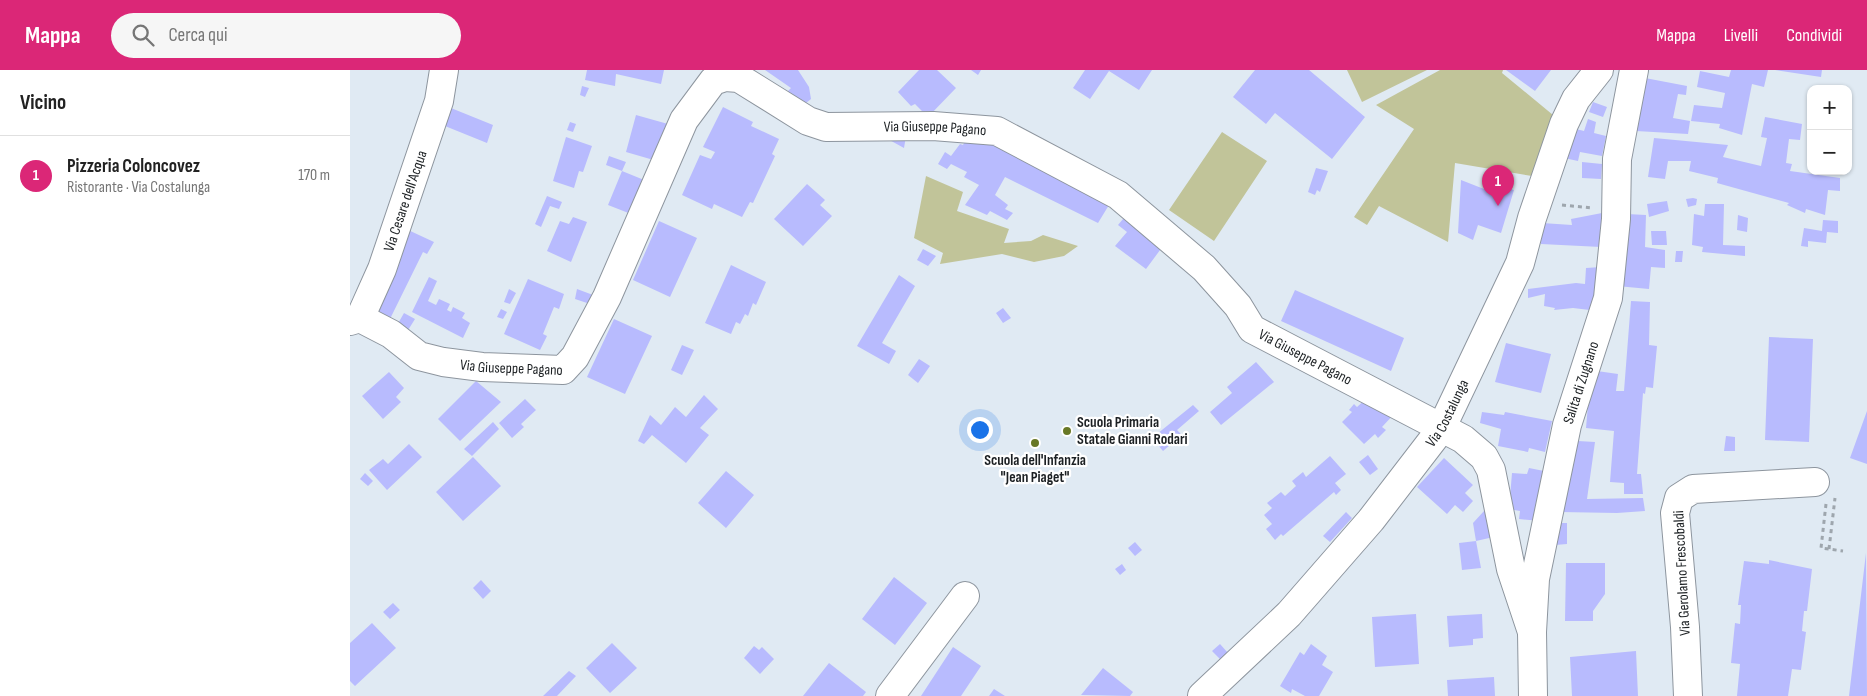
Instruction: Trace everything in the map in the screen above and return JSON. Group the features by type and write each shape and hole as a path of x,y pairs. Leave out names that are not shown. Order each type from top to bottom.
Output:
{"street":[{"name":"Via Cesare dell'Acqua","path":"355,320 388,251 439,101 444,70"},
{"name":"Via Costalunga","path":"1202,696 1289,614 1371,520 1440,428 1520,263 1536,203 1568,116 1576,100 1599,70"},
{"name":"Salita di Zugnano","path":"1533,696 1532,632 1535,579 1567,425 1608,298 1616,210 1617,159 1634,70"},
{"name":"Via Giuseppe Pagano","path":"355,320 391,334 419,356 435,360 482,367 563,370 575,357 607,297 684,120 713,81 724,77 739,78 808,121 826,127 934,126 997,131 1118,194 1204,268 1238,306 1252,329 1464,439 1484,457 1491,470 1511,569 1532,632"},
{"name":"Via Gerolamo Frescobaldi","path":"1688,696 1685,627 1675,513 1679,498 1693,489 1825,491"},
{"path":"890,696 965,596"}],"path":[{"path":"1536,203 1616,210"},
{"path":"1825,491 1826,500 1821,548 1843,551"},
{"path":"1825,491 1829,549"}],"green space":[{"path":"1347,70 1427,70 1362,102"},
{"path":"1440,70 1503,70 1502,73 1553,115 1532,176 1455,163 1448,242 1379,206 1367,225 1354,217 1414,129 1376,105"},
{"path":"1222,132 1267,161 1214,241 1169,210"},
{"path":"926,176 963,192 957,211 1009,229 1004,243 1031,241 1043,235 1078,246 1064,256 1034,262 1002,254 940,264 943,253 914,238"}],"building":[{"path":"587,70 664,70 661,84 616,74 615,86 585,80"},
{"path":"765,70 798,70 809,87 811,99 801,107 787,92 791,88"},
{"path":"919,70 937,70 956,88 928,117 915,104 911,106 898,92"},
{"path":"971,70 981,70 978,75"},
{"path":"1085,70 1152,70 1139,90 1109,71 1090,99 1073,88"},
{"path":"1255,70 1309,70 1365,117 1332,159 1275,113 1266,124 1233,97"},
{"path":"1506,70 1551,70 1535,91"},
{"path":"1731,70 1768,70 1764,87 1752,84 1742,135 1719,128 1720,124 1691,121 1694,105 1722,108 1725,93 1697,87 1700,71 1729,77"},
{"path":"1775,70 1822,70 1821,77"},
{"path":"1645,78 1687,86 1686,95 1678,94 1673,118 1690,121 1688,134 1636,131"},
{"path":"582,86 589,88 585,97 580,95"},
{"path":"1593,102 1607,107 1603,117 1589,112"},
{"path":"446,106 493,125 487,143 440,124"},
{"path":"723,107 753,122 751,126 779,139 772,154 775,156 753,203 750,202 742,217 714,204 712,209 682,195 700,155 711,159 715,152 703,147"},
{"path":"636,115 668,124 657,161 626,152"},
{"path":"1765,117 1802,124 1800,140 1789,139 1786,163 1792,164 1790,171 1807,173 1807,175 1840,178 1840,191 1828,190 1825,215 1806,209 1805,213 1787,205 1789,203 1717,183 1718,178 1689,171 1691,161 1668,161 1665,179 1648,177 1654,138 1728,145 1723,157 1761,166 1767,138 1761,137"},
{"path":"1588,119 1596,122 1594,133 1606,136 1602,156 1580,152 1578,161 1564,158 1572,128 1584,131"},
{"path":"570,122 576,124 573,132 567,130"},
{"path":"968,135 988,137 1112,200 1098,223 1005,177 995,195 1008,205 1005,209 1013,213 1007,220 990,211 987,215 965,205 979,185 964,177 967,172 951,164 947,169 938,164 945,152 951,156 960,144 963,145"},
{"path":"906,136 904,148 884,137"},
{"path":"566,137 592,146 583,172 579,171 574,188 553,181"},
{"path":"609,156 626,162 622,171 606,165"},
{"path":"1582,162 1602,164 1601,179 1582,178"},
{"path":"1316,168 1328,171 1320,192 1317,190 1315,195 1308,192"},
{"path":"622,171 649,182 631,214 608,205"},
{"path":"1461,180 1484,189 1487,182 1514,190 1501,233 1478,225 1473,240 1458,233"},
{"path":"807,184 825,200 820,205 832,216 803,246 774,219"},
{"path":"547,196 562,202 559,209 550,206 541,227 535,224"},
{"path":"1686,199 1697,199 1696,205 1688,207"},
{"path":"1667,201 1669,211 1649,217 1647,204"},
{"path":"1705,204 1724,204 1723,245 1745,246 1745,256 1702,252 1703,247 1692,245 1694,214 1704,216"},
{"path":"1128,213 1166,242 1146,269 1115,246 1127,232 1118,225"},
{"path":"1602,213 1601,247 1541,244 1542,223 1572,225 1571,219"},
{"path":"1627,214 1646,215 1645,247 1665,250 1665,268 1651,267 1649,289 1617,286"},
{"path":"1738,215 1748,218 1747,232 1737,230"},
{"path":"573,217 587,222 571,262 547,251 560,221 569,224"},
{"path":"1823,220 1838,221 1838,233 1827,232 1826,243 1808,241 1808,247 1801,246 1804,228 1822,231"},
{"path":"659,221 697,238 670,297 633,280"},
{"path":"406,229 434,242 427,254 423,252 388,323 370,313"},
{"path":"1651,231 1666,231 1667,245 1652,245"},
{"path":"923,249 936,256 928,266 917,260"},
{"path":"1676,251 1683,251 1682,262 1675,262"},
{"path":"731,265 766,282 756,305 753,303 748,316 745,314 740,324 736,322 731,334 705,323"},
{"path":"1601,267 1598,311 1573,308 1554,310 1555,308 1544,306 1545,294 1528,298 1528,289 1576,283 1585,284 1586,268"},
{"path":"899,275 915,286 882,343 896,351 889,364 857,346"},
{"path":"429,277 437,281 428,301 436,305 439,299 450,304 447,310 451,312 453,307 465,313 462,318 470,323 463,338 412,312"},
{"path":"528,279 564,294 559,309 554,307 543,334 547,336 540,350 504,334"},
{"path":"509,289 516,293 510,304 504,302"},
{"path":"577,289 593,295 590,304 575,299"},
{"path":"1295,290 1404,338 1391,371 1281,321"},
{"path":"1631,301 1650,302 1649,345 1657,346 1653,388 1646,387 1645,394 1643,393 1637,474 1641,474 1643,494 1624,494 1624,483 1610,482 1614,431 1586,428 1589,393 1592,393 1597,371 1618,374 1616,391 1624,391"},
{"path":"1003,308 1011,318 1003,323 996,313"},
{"path":"501,309 507,312 503,319 497,317"},
{"path":"404,313 415,319 405,335 396,327"},
{"path":"614,319 652,336 625,394 587,377"},
{"path":"1769,337 1813,339 1809,442 1765,440"},
{"path":"1506,343 1551,354 1541,393 1495,382"},
{"path":"682,345 694,350 682,375 671,370"},
{"path":"919,359 930,366 918,383 908,375"},
{"path":"1256,362 1274,382 1221,425 1210,412 1232,393 1227,387"},
{"path":"389,372 404,388 396,397 401,402 383,419 362,396"},
{"path":"476,381 501,402 460,441 438,419"},
{"path":"704,395 718,409 700,428 709,435 686,463 652,435 644,444 638,441 650,415 661,425 675,407 686,417"},
{"path":"1367,398 1395,413 1382,427 1386,430 1378,438 1375,434 1364,444 1342,422 1352,412 1349,410 1354,404 1357,407"},
{"path":"525,399 536,410 521,424 524,427 512,438 499,423"},
{"path":"1193,405 1199,411 1177,430 1182,435 1163,451 1152,438"},
{"path":"1867,411 1867,464 1850,458"},
{"path":"1482,412 1504,415 1505,412 1552,421 1545,452 1529,448 1528,452 1498,446 1501,429 1480,423"},
{"path":"493,422 499,429 472,456 464,449"},
{"path":"1726,436 1735,437 1735,451 1724,451"},
{"path":"1578,441 1595,442 1587,499 1643,498 1645,511 1617,513 1560,512"},
{"path":"409,444 422,457 387,490 369,470 383,459 388,464"},
{"path":"1368,455 1378,469 1370,475 1359,462"},
{"path":"1330,456 1346,474 1335,483 1341,490 1336,495 1334,492 1283,536 1281,534 1275,540 1266,529 1272,524 1264,515 1272,508 1267,503 1281,492 1285,496 1296,486 1292,481 1303,472 1306,477"},
{"path":"473,457 501,486 463,521 436,492"},
{"path":"1444,458 1473,485 1465,493 1473,501 1463,512 1455,505 1447,514 1417,487"},
{"path":"1529,468 1544,471 1541,521 1519,519 1520,511 1509,509 1512,473 1527,474"},
{"path":"726,471 754,495 726,528 698,503"},
{"path":"365,473 373,481 368,486 360,479"},
{"path":"1492,510 1498,536 1476,541 1473,523 1484,511"},
{"path":"1346,512 1352,518 1330,542 1323,536"},
{"path":"1558,523 1567,523 1567,544 1555,545"},
{"path":"1476,541 1481,568 1462,570 1459,543"},
{"path":"1135,542 1142,550 1135,556 1128,548"},
{"path":"1866,553 1867,696 1849,696"},
{"path":"1769,560 1812,569 1807,611 1804,611 1802,631 1806,632 1801,670 1792,669 1788,696 1737,696 1740,664 1731,663 1735,623 1740,624 1741,605 1738,605 1744,561 1769,564"},
{"path":"1566,563 1605,563 1605,594 1593,611 1593,621 1565,621"},
{"path":"1122,564 1126,570 1120,575 1115,569"},
{"path":"894,577 927,603 895,645 862,619"},
{"path":"481,580 491,591 483,599 473,588"},
{"path":"393,603 400,610 390,619 383,612"},
{"path":"1416,614 1419,664 1375,667 1372,617"},
{"path":"1482,614 1483,638 1473,639 1473,645 1449,647 1447,616"},
{"path":"372,623 396,648 355,686 350,681 350,643"},
{"path":"612,643 637,668 610,693 586,668"},
{"path":"1220,644 1228,653 1221,660 1212,651"},
{"path":"1311,644 1327,656 1322,665 1333,672 1319,696 1305,696 1292,689 1291,693 1280,686 1300,652 1304,655"},
{"path":"754,646 759,650 762,647 774,659 760,674 744,658"},
{"path":"953,647 981,666 961,696 921,696"},
{"path":"1636,651 1638,696 1572,696 1570,657"},
{"path":"829,663 866,692 863,696 803,696"},
{"path":"1103,668 1133,692 1130,696 1081,695"},
{"path":"569,671 576,676 557,696 543,696"},
{"path":"1494,677 1495,696 1448,696 1447,680"},
{"path":"994,689 1005,696 989,696"}],"place":[{"name":"Pizzeria Coloncovez","path":"1498,206"},
{"name":"Scuola Primaria Statale Gianni Rodari","path":"1067,431"},
{"name":"Scuola dell'Infanzia \"Jean Piaget\"","path":"1035,443"}]}
